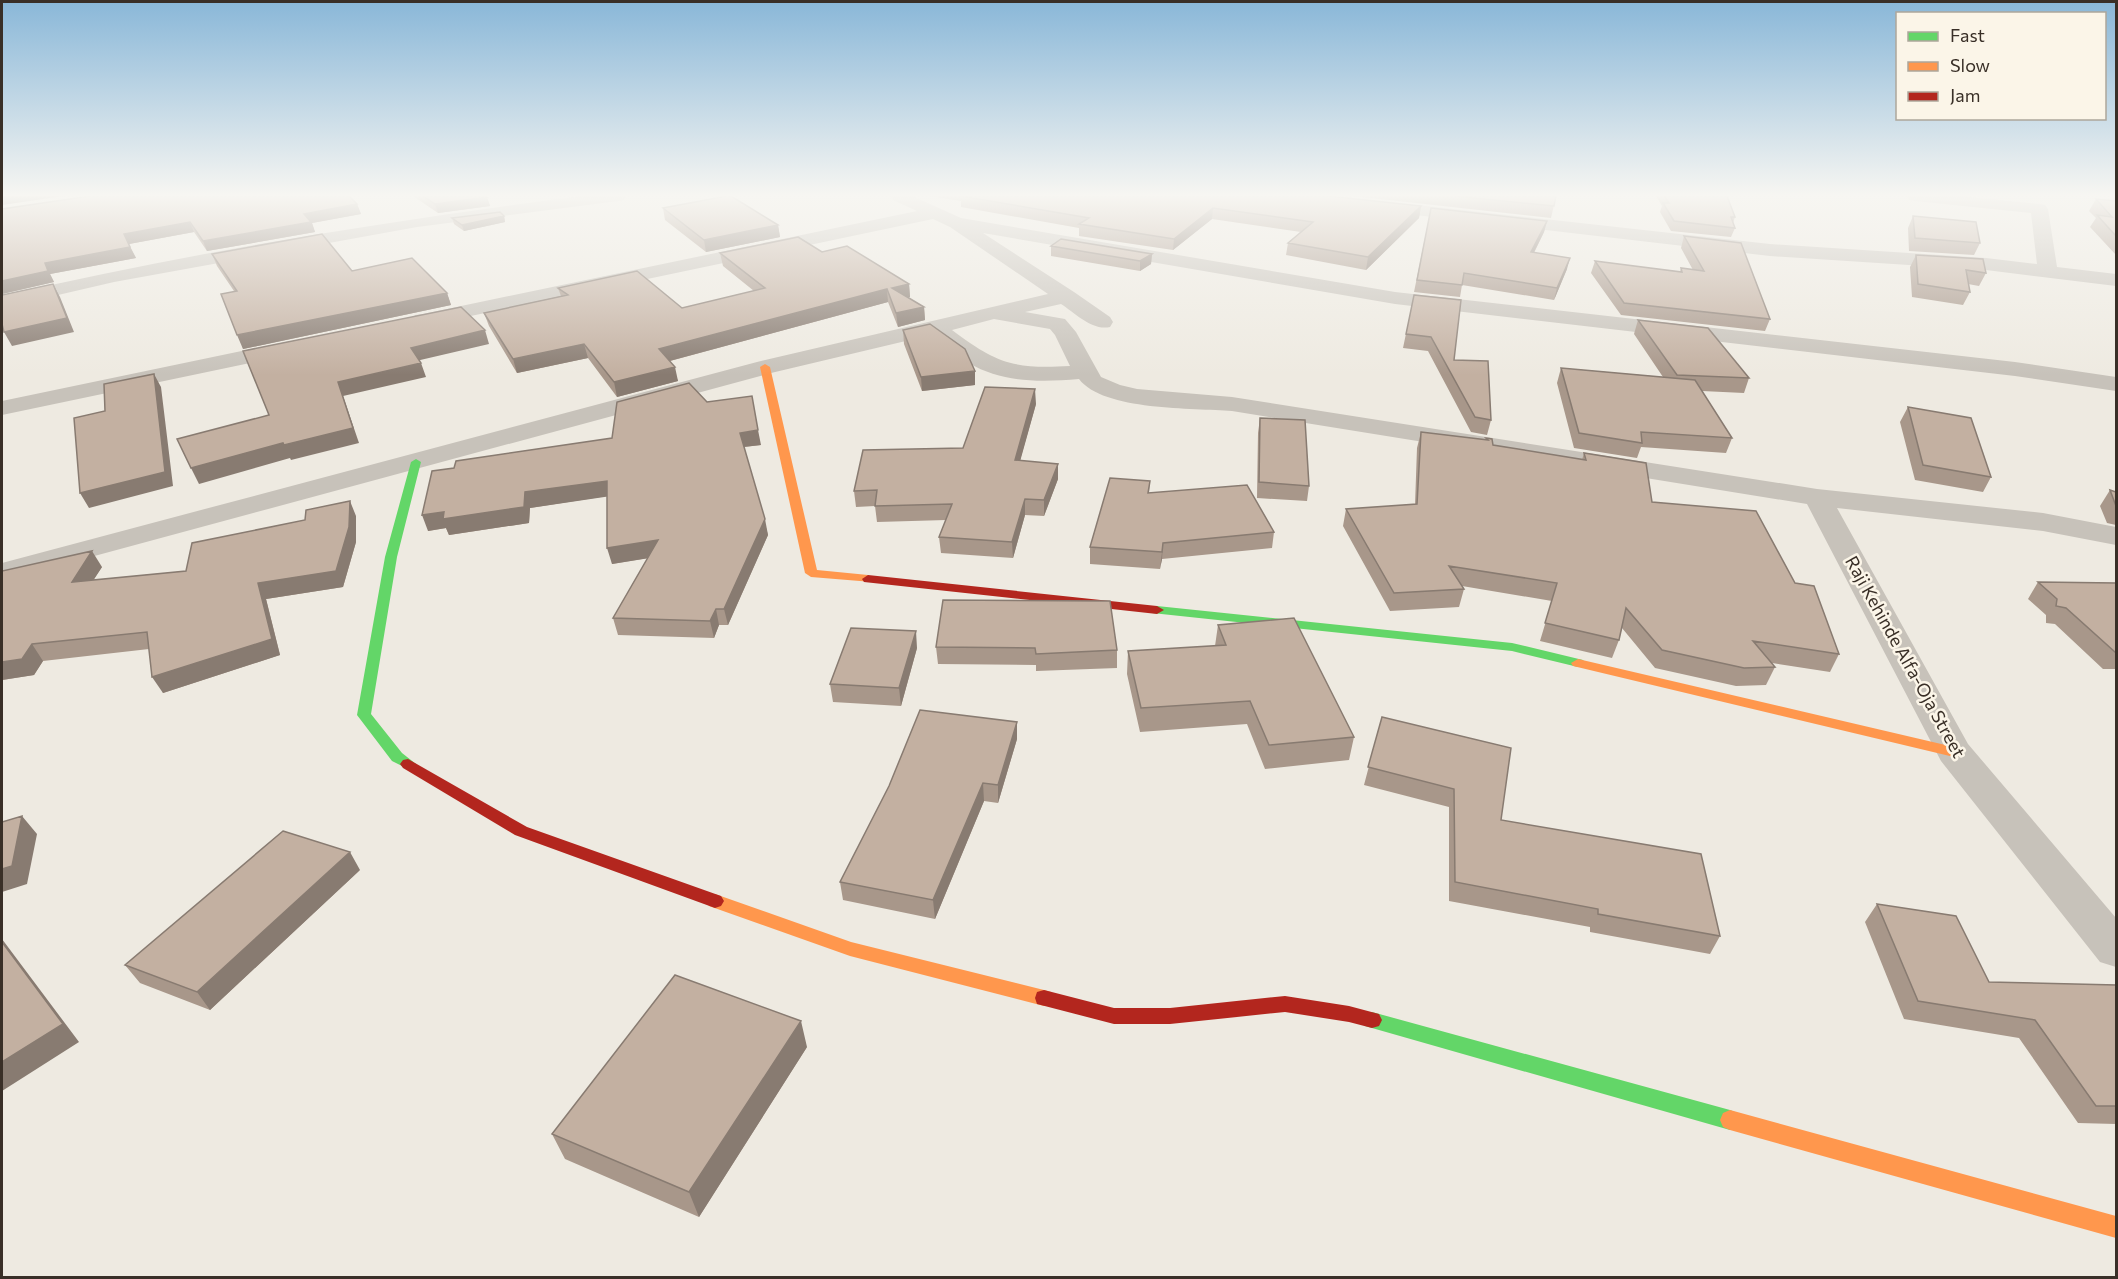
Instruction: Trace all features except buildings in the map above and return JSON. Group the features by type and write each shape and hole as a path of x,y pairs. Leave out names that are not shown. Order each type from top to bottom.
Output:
{"street":[{"path":"2,302 114,276 228,256"},
{"path":"398,326 732,256"},
{"path":"1005,256 1102,322"},
{"path":"1153,256 1319,287 2014,369 2116,384"},
{"path":"1858,256 1986,264 2116,280"},
{"path":"2046,256 2048,272"},
{"path":"2,572 765,368 1066,296"},
{"path":"998,314 1057,324 1065,332 1084,372 1093,382 1113,391 1137,396 1232,404 1818,497 2043,522 2116,536"},
{"path":"936,328 980,361 998,368 1025,373 1084,372"},
{"path":"2,408 305,345"},
{"path":"765,368 811,573 1512,647 1954,752"},
{"path":"416,462 391,557 364,715 398,757 521,831 850,949 1114,1016 1170,1016 1285,1004 1349,1014 2116,1227"},
{"name":"Raji Kehinde Alfa-Oja Street","path":"1818,497 1954,752 2116,948"}],"traffic: fast":[{"path":"408,764 397,757 364,715 391,557 416,462"},
{"path":"1157,610 1512,647 1578,663"},
{"path":"1372,1020 1730,1120"}],"traffic: slow":[{"path":"765,367 811,573 868,579"},
{"path":"1578,663 1954,752"},
{"path":"715,901 850,949 1044,998"},
{"path":"1730,1120 2116,1227"}],"traffic: jam":[{"path":"868,579 1157,610"},
{"path":"408,764 521,831 715,901"},
{"path":"1044,998 1114,1016 1170,1016 1285,1004 1372,1020"}]}
